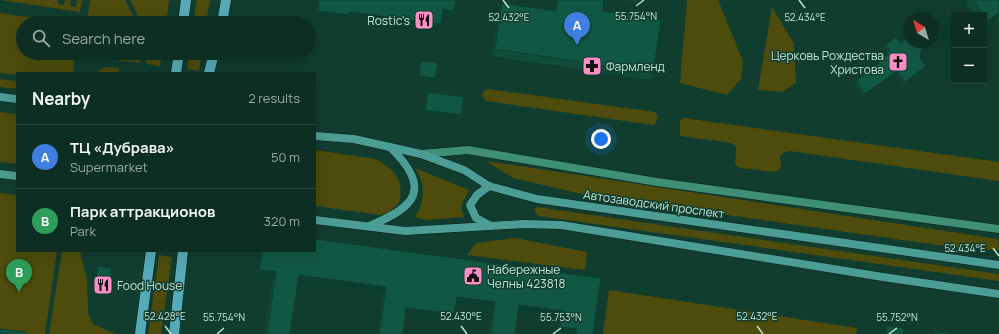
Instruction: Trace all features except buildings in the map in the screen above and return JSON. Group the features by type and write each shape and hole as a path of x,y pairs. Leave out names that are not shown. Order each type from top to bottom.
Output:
{"main road":[{"path":"184,16 186,0"},
{"path":"223,16 226,0"},
{"path":"176,72 178,60"},
{"path":"209,72 212,60"},
{"path":"140,334 151,252"},
{"path":"174,334 183,252"}],"street":[{"path":"0,97 16,99"},
{"name":"Автозаводский проспект","path":"316,136 354,139 422,154 464,170 489,186 537,199 999,265"},
{"path":"366,227 392,217 405,208 413,197 415,183 410,170 402,159 389,146"},
{"path":"422,154 468,150 658,182 999,229"},
{"path":"0,174 16,176"},
{"path":"489,186 477,195 470,205 476,218 491,226"},
{"path":"316,220 405,231 538,223 561,225 883,277 999,294"}],"shaded area":[{"path":"0,0 58,0 58,4 64,5 65,0 71,0 70,6 76,7 77,0 82,0 80,12"},
{"path":"90,0 125,0 133,16 88,16"},
{"path":"130,0 169,0 167,16 138,16"},
{"path":"197,0 210,0 207,16 194,16"},
{"path":"687,0 718,0 743,61 741,79 727,95 680,83"},
{"path":"772,7 794,44 796,83 782,92 758,90"},
{"path":"0,13 20,16 16,16 16,60 74,60 73,72 16,72 16,75 0,73"},
{"path":"114,60 141,60 140,63"},
{"path":"146,60 161,60 160,66 146,64"},
{"path":"188,60 201,60 199,71 187,69"},
{"path":"105,67 119,68 118,72 98,72"},
{"path":"0,79 16,81 16,89 0,87"},
{"path":"489,89 655,112 658,117 656,123 653,125 486,101 482,95 485,90"},
{"path":"0,112 16,114 16,164 0,162"},
{"path":"684,118 999,162 999,181 790,151 784,152 780,156 781,167 777,172 740,168 735,165 736,147 732,143 680,136 680,120"},
{"path":"316,150 375,159 393,171 399,182 399,203 388,213 380,215 316,206"},
{"path":"486,161 998,239 999,250 959,248 586,195 513,178"},
{"path":"415,168 469,190 461,206 464,217 425,220 415,217 421,205 423,192 419,174"},
{"path":"0,193 16,195 16,252 57,252 45,334 0,334"},
{"path":"537,207 999,274 999,281 538,216 534,210"},
{"path":"515,238 587,252 585,270 467,255 476,243"},
{"path":"62,252 80,252 87,280 88,313 93,324 115,334 49,334"},
{"path":"159,255 172,257 161,334 148,334"},
{"path":"609,290 857,328 856,334 603,334"}],"place":[{"name":"Rostic's","path":"424,20"},
{"name":"ТЦ «Дубрава»","path":"577,45"},
{"name":"Церковь Рождества Христова","path":"898,62"},
{"name":"Фармленд","path":"592,66"},
{"name":"Набережные Челны 423818","path":"473,276"},
{"name":"Food House","path":"103,285"},
{"name":"Парк аттракционов","path":"19,292"}]}
